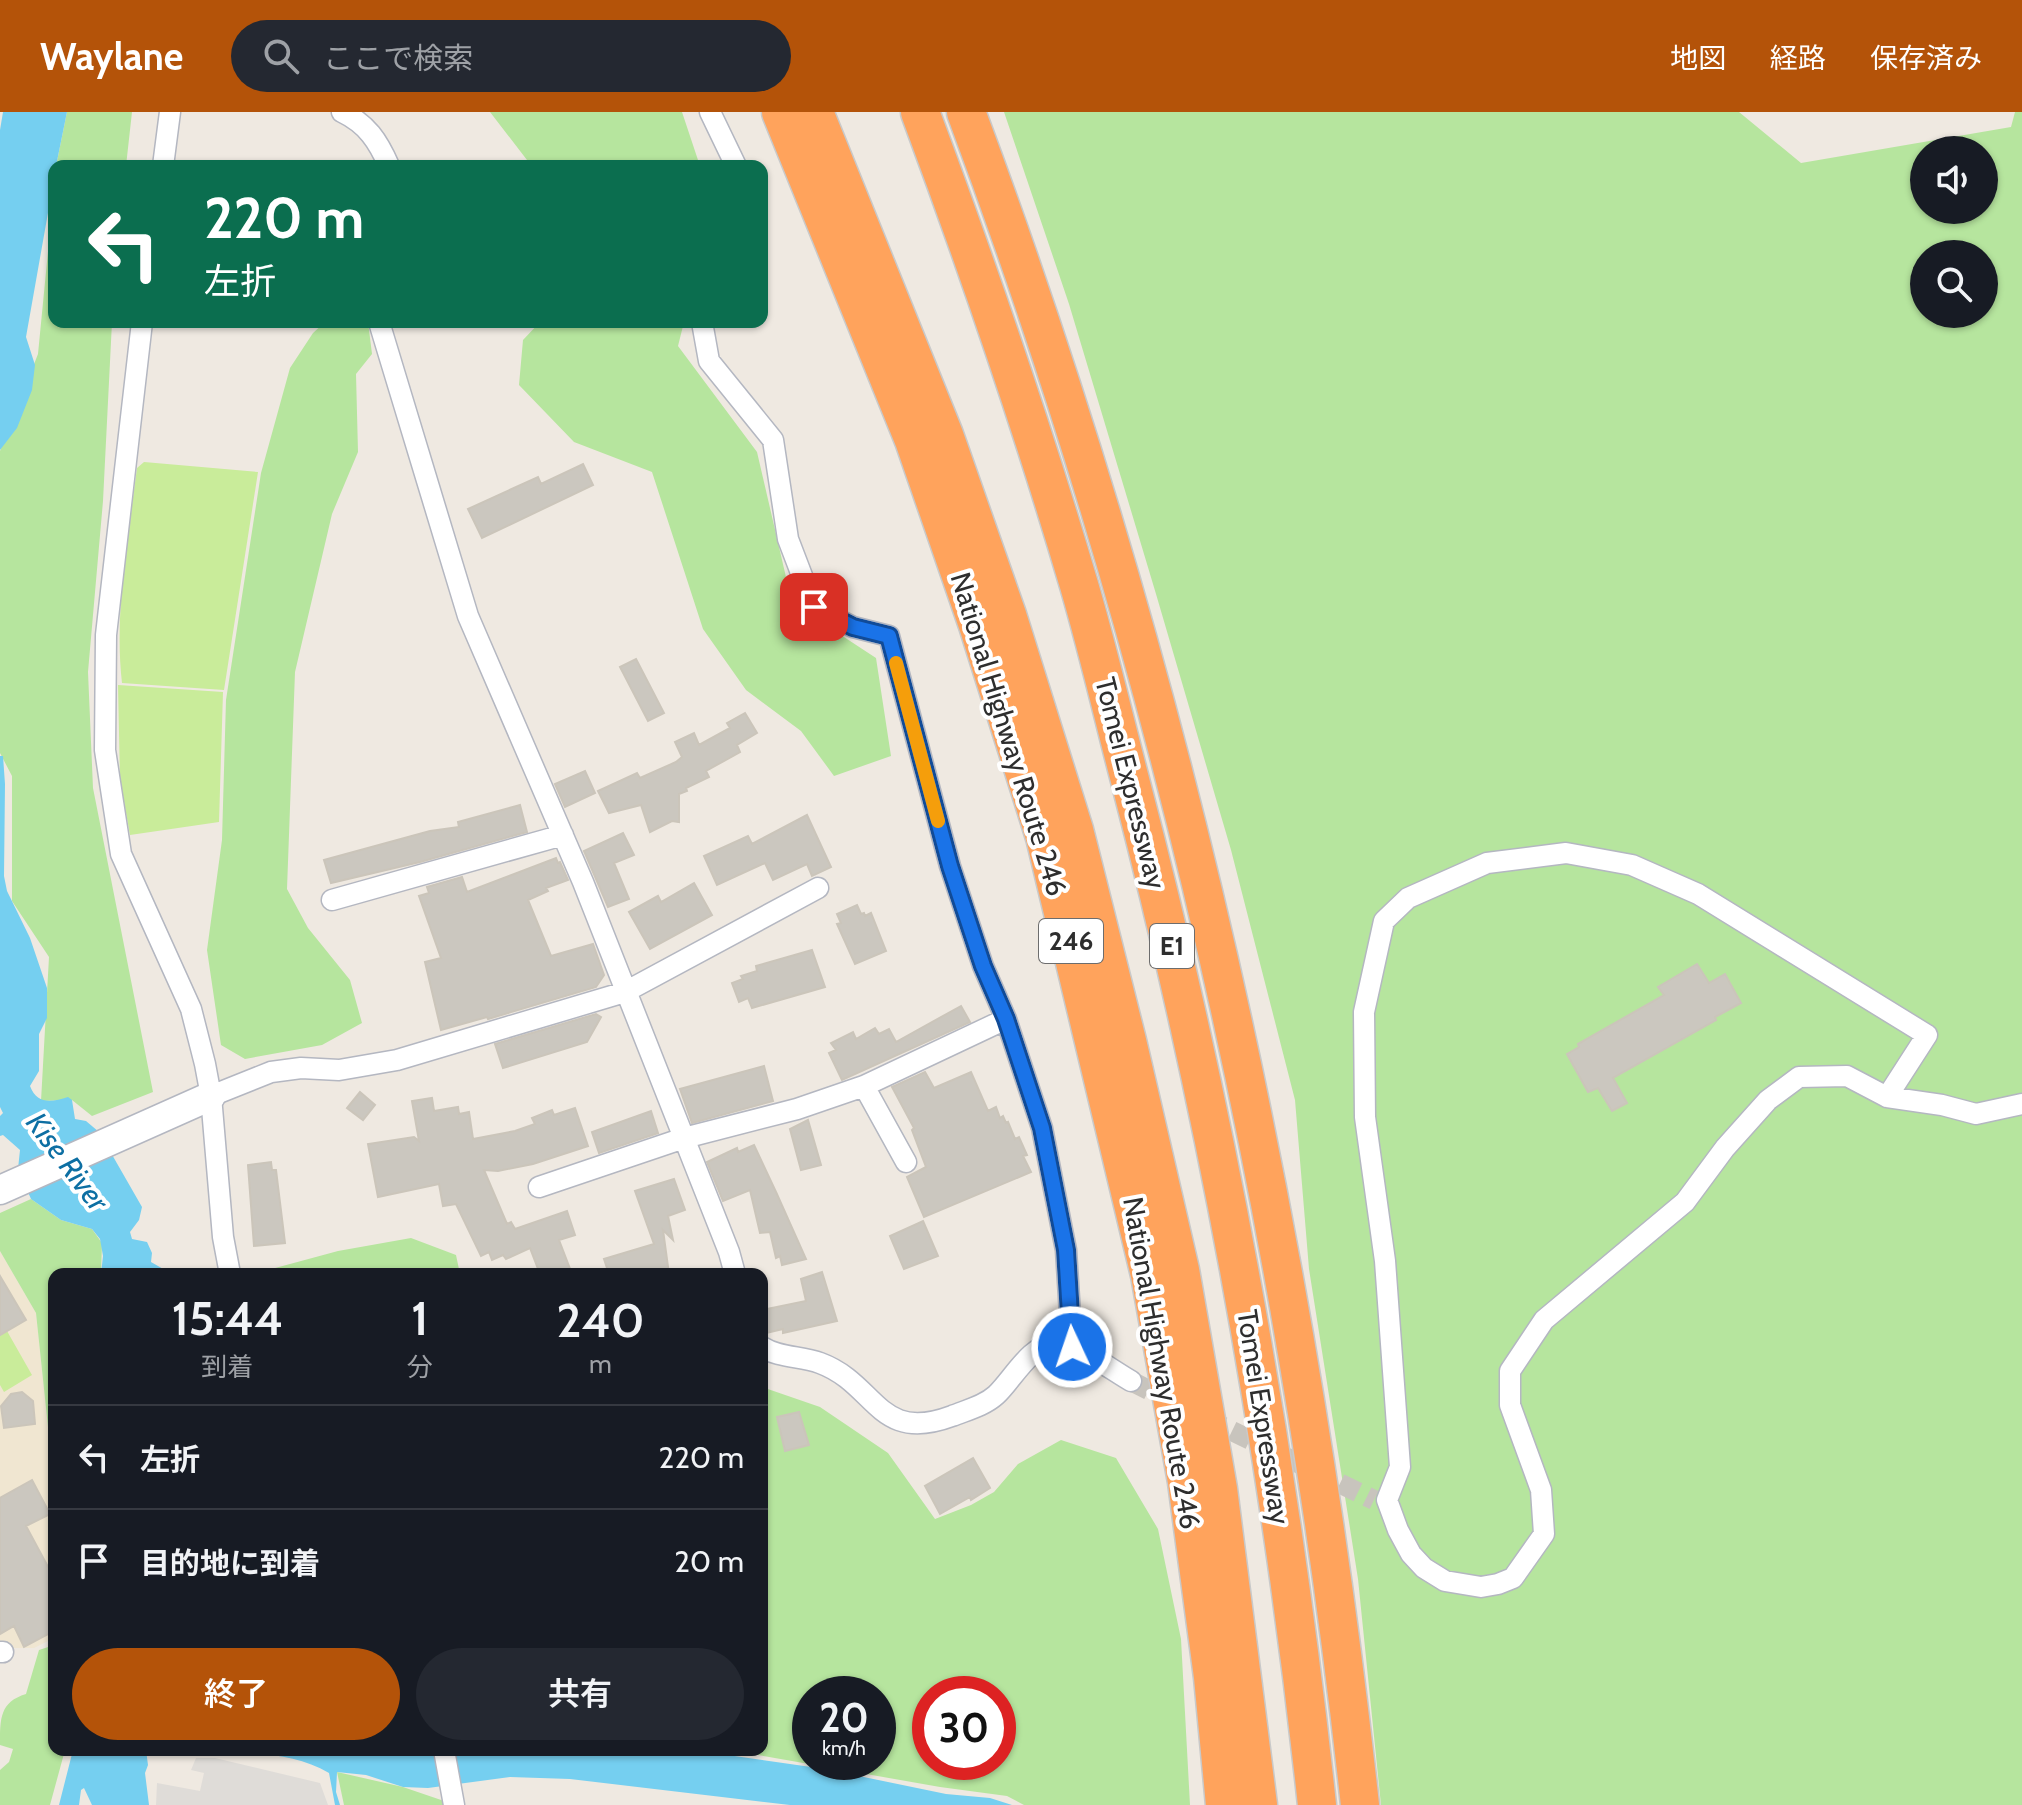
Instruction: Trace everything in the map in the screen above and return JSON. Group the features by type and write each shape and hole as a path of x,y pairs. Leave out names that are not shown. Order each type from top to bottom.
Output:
{"highway":[{"name":"National Highway Route 246","path":"781,112 914,440 978,625 1045,837 1150,1275 1187,1482 1213,1677 1225,1805"},
{"name":"National Highway Route 246","path":"814,112 944,435 1007,615 1074,830 1180,1270 1218,1489 1258,1805"},
{"name":"Tomei Expressway","path":"920,112 1020,396 1081,590 1192,1027 1239,1257 1271,1455 1295,1619 1317,1805"},
{"name":"Tomei Expressway","path":"966,112 1040,318 1087,468 1187,829 1232,1020 1270,1206 1317,1469 1360,1805"}],"street":[{"path":"164,160 172,112"},
{"path":"342,112 355,118 377,138 386,160"},
{"path":"710,112 733,160"},
{"path":"141,328 106,635 105,750 121,854 191,1009 211,1096 223,1237 229,1268"},
{"path":"381,328 468,616 563,835 733,1268"},
{"path":"703,328 709,361 773,440 788,539 814,607 853,627 889,636 950,866 1042,1128 1066,1250 1072,1347"},
{"path":"332,900 563,835"},
{"path":"1887,1097 1927,1035 1698,894 1632,865 1566,853 1487,863 1408,898 1384,921 1364,1012 1365,1117 1385,1261 1400,1467 1380,1500 1411,1554 1424,1568 1445,1581 1481,1587 1513,1578 1544,1534 1541,1490 1510,1405 1510,1371 1544,1320 1685,1202 1725,1148 1768,1100 1799,1077 1847,1076 1887,1097 1942,1105 1976,1114 2022,1104"},
{"path":"0,1190 271,1072 301,1068 339,1070 397,1060 625,992 818,888"},
{"path":"539,1187 684,1138 797,1109 864,1086 1006,1019"},
{"path":"864,1086 906,1162"},
{"path":"768,1349 821,1363 849,1379 896,1421 914,1424 940,1420 983,1404 1042,1347 1056,1343 1072,1347 1131,1381"},
{"path":"445,1756 454,1800"}],"shaded area":[{"path":"0,1251 36,1313 48,1427 48,1641 34,1648 0,1648"},
{"path":"196,1758 215,1758 320,1783 328,1805 156,1805 157,1783 200,1791 204,1773 191,1770"}],"green space":[{"path":"67,112 132,112 127,160 57,160"},
{"path":"490,112 682,112 698,160 527,160"},
{"path":"1004,112 1739,112 1801,163 1910,144 1910,224 1998,224 1998,136 1958,136 2011,127 2015,112 2022,112 2022,1805 1381,1805 1358,1579 1309,1269 1295,1100 1231,850 1069,304"},
{"path":"48,252 48,328 112,328 103,501 88,672 93,788 153,1092 92,1116 72,1100 41,1101 49,957 12,901 12,776 0,753 0,451 38,354"},
{"path":"318,328 369,328 372,354 356,374 358,452 332,514 295,672 287,889 308,928 350,980 362,1023 322,1045 245,1059 221,1045 207,950 222,840 226,700 261,473 290,368"},
{"path":"534,328 682,328 678,346 757,452 792,603 876,658 891,756 834,776 801,731 746,690 703,629 652,472 574,442 519,385 523,340"},
{"path":"144,462 258,472 224,690 122,683 120,630 123,576 137,468"},
{"path":"118,685 223,692 219,822 130,835 120,779"},
{"path":"31,1199 61,1220 92,1229 102,1243 101,1268 48,1268 48,1427 36,1313 0,1251 0,1213"},
{"path":"411,1238 456,1255 459,1268 275,1268 338,1251"},
{"path":"7,1331 32,1375 4,1392 0,1385 0,1335"},
{"path":"768,1389 820,1407 888,1453 935,1519 994,1492 1018,1464 1061,1440 1116,1458 1158,1529 1181,1639 1190,1805 1024,1805 1007,1796 896,1779 896,1676 792,1676 792,1761 764,1756 768,1756"},
{"path":"48,1647 48,1756 63,1756 50,1805 0,1805 0,1770 9,1762 13,1749 0,1745 3,1712 17,1697 26,1694 39,1650"},
{"path":"337,1772 403,1787 447,1802 447,1805 344,1805"}],"water":[{"path":"3,112 67,112 57,160 48,160 48,213 26,337 35,365 32,390 17,428 0,450 0,130"},
{"name":"Kise River","path":"0,756 3,756 4,876 7,891 30,938 47,988 47,1018 39,1034 39,1071 30,1086 41,1099 51,1101 68,1097 72,1100 75,1119 86,1121 99,1132 142,1207 139,1220 130,1232 132,1239 147,1242 152,1253 151,1262 162,1268 102,1268 100,1239 92,1229 61,1220 31,1199 18,1169 20,1150 3,1135 0,1136 0,1116 3,1113 0,1107"},
{"path":"71,1756 147,1756 145,1773 149,1805 92,1805 84,1788 79,1805 59,1805"},
{"path":"278,1756 735,1756 792,1764 792,1780 878,1780 946,1794 990,1798 1012,1805 790,1805 570,1779 510,1777 428,1788 403,1787 366,1775 337,1772 336,1792 340,1805 335,1805 329,1773"}],"building":[{"path":"583,464 593,485 482,538 468,509 538,477 541,484"},
{"path":"636,659 664,713 648,721 620,667"},
{"path":"745,713 757,733 737,745 740,752 706,771 709,777 679,794 679,822 672,821 650,832 641,805 609,813 598,791 637,773 640,778 676,762 682,757 675,742 694,733 699,745 730,728 727,723"},
{"path":"585,771 595,793 565,807 555,784"},
{"path":"520,805 527,832 331,883 324,860 430,831 459,827 458,822"},
{"path":"807,815 831,867 812,876 807,864 773,880 765,863 717,885 704,856 748,836 752,844"},
{"path":"623,833 634,855 614,863 629,899 608,907 584,851"},
{"path":"556,858 568,880 546,888 548,891 528,900 551,956 593,944 604,975 596,987 441,1030 425,962 441,958 419,896 429,893 427,887 462,877 467,892"},
{"path":"694,883 712,915 650,949 629,912 658,896 661,902"},
{"path":"857,905 861,914 871,913 886,951 855,964 837,924 841,923 837,914"},
{"path":"812,950 825,987 752,1008 748,998 739,1002 732,983 743,979 741,976 757,971 756,966"},
{"path":"1697,964 1709,983 1725,974 1741,1003 1613,1078 1627,1103 1612,1111 1598,1088 1588,1092 1567,1054 1579,1047 1578,1044 1664,995 1658,987"},
{"path":"961,1006 970,1022 842,1080 829,1053 836,1050 831,1043 853,1032 856,1039 875,1028 879,1034 889,1029 896,1042"},
{"path":"596,1014 601,1017 587,1042 503,1068 495,1044"},
{"path":"764,1066 773,1101 692,1123 680,1089"},
{"path":"925,1072 934,1088 971,1072 988,1111 996,1107 1000,1118 1003,1116 1008,1122 1015,1139 1019,1137 1031,1172 924,1217 907,1177 926,1167 912,1130 914,1128 892,1087"},
{"path":"360,1092 375,1105 363,1120 347,1108"},
{"path":"432,1098 434,1111 458,1107 459,1114 469,1112 473,1139 535,1124 532,1118 552,1110 554,1115 575,1108 588,1146 533,1164 498,1171 484,1170 507,1224 511,1222 515,1229 567,1211 575,1235 559,1240 570,1268 538,1268 530,1248 506,1259 503,1255 492,1260 489,1252 481,1256 456,1204 443,1206 439,1184 378,1197 368,1144 414,1137 419,1141 412,1101"},
{"path":"651,1111 658,1133 599,1153 592,1132"},
{"path":"808,1120 821,1165 801,1170 790,1129"},
{"path":"754,1145 806,1259 782,1265 780,1256 776,1258 770,1232 760,1233 750,1190 723,1201 707,1162 737,1148 738,1152"},
{"path":"271,1162 272,1170 276,1170 285,1243 254,1246 248,1165"},
{"path":"674,1179 685,1210 668,1216 673,1240 663,1230 668,1268 607,1268 604,1259 654,1244 635,1191"},
{"path":"923,1221 938,1256 904,1269 890,1236"},
{"path":"822,1272 837,1321 783,1333 783,1329 768,1333 768,1309 806,1301 801,1279"},
{"path":"0,1276 26,1320 0,1335"},
{"path":"22,1392 33,1401 35,1424 4,1428 1,1406 11,1394"},
{"path":"799,1412 809,1445 785,1451 777,1417"},
{"path":"973,1458 990,1488 940,1514 925,1486"},
{"path":"32,1480 48,1510 48,1515 26,1526 48,1567 48,1634 24,1647 14,1626 0,1634 0,1498"}],"tunnel":[{"path":"1131,1381 1176,1404"},
{"path":"1205,1418 1374,1500"}],"slow traffic":[{"path":"896,663 938,821"}],"route":[{"path":"814,607 853,627 889,636 950,866 1042,1128 1066,1250 1072,1347"}]}
